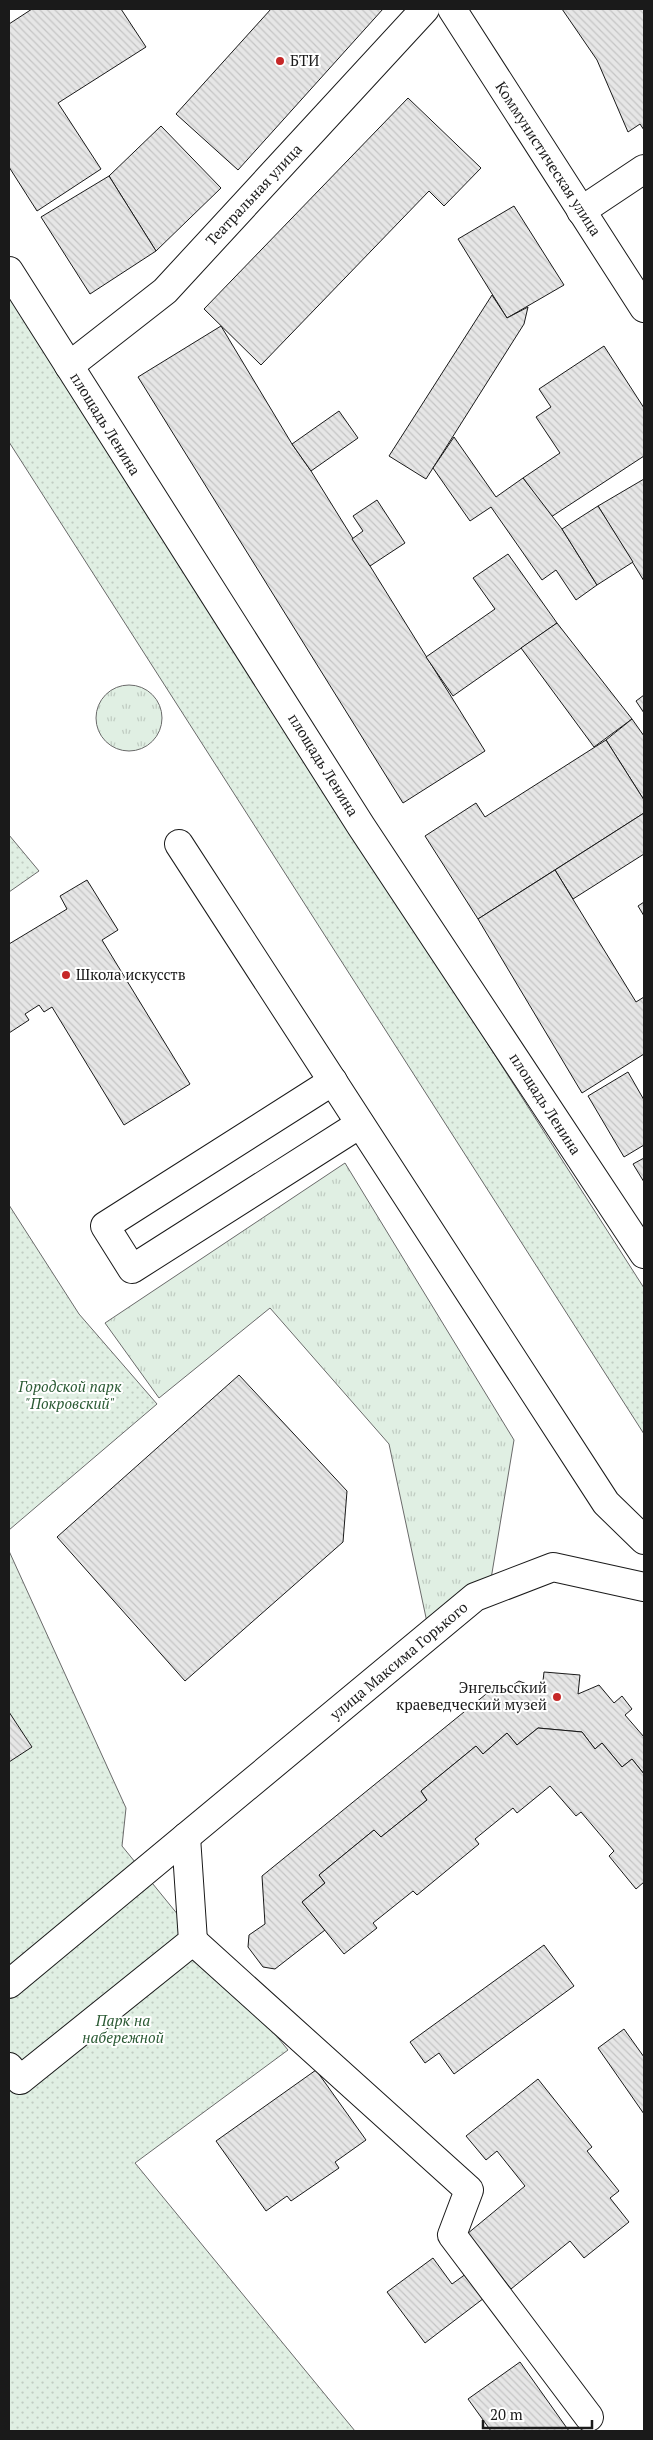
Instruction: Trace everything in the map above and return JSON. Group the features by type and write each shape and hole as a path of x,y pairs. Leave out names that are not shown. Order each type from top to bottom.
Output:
{"street":[{"name":"Театральная улица","path":"68,366 165,291 425,9"},
{"name":"Коммунистическая улица","path":"452,9 644,308"},
{"path":"581,211 644,168"},
{"name":"площадь Ленина","path":"9,271 361,826 644,1254"},
{"path":"179,844 606,1503 644,1540"},
{"path":"333,1081 105,1226 132,1269 360,1124"},
{"name":"улица Максима Горького","path":"9,1984 475,1597 553,1567 644,1587"},
{"path":"186,1837 193,1942 469,2190 452,2235 589,2417"},
{"path":"9,2066 20,2080 193,1942"}],"green space":[{"path":"9,296 644,1288 644,1434 9,442"},
{"path":"129,685 142,688 152,695 159,705 162,718 159,731 152,741 142,748 129,751 116,748 106,741 99,731 96,718 99,705 106,695 116,688"},
{"path":"9,835 39,871 9,892"},
{"path":"345,1163 514,1440 491,1579 428,1627 389,1444 270,1308 159,1398 105,1323"},
{"name":"Городской парк \"Покровский\"","path":"9,1205 79,1314 157,1404 9,1530"},
{"name":"Парк на набережной","path":"9,1551 126,1808 122,1846 288,2050 135,2163 355,2431 9,2431"}],"building":[{"path":"32,9 121,9 146,47 58,103 101,169 37,211 9,167 9,24"},
{"name":"БТИ","path":"271,9 383,9 238,170 176,114"},
{"path":"562,9 644,9 644,130 640,124 628,132 597,60"},
{"path":"408,98 481,168 444,206 429,191 261,365 204,309"},
{"path":"161,126 221,188 156,251 109,176"},
{"path":"109,176 156,251 90,294 41,217"},
{"path":"514,206 564,285 507,318 458,239"},
{"path":"492,295 507,318 528,307 524,324 426,479 389,456"},
{"path":"221,326 292,444 311,471 485,751 403,803 138,377"},
{"path":"604,346 644,408 644,456 551,517 523,478 560,453 536,417 551,407 539,389"},
{"path":"339,411 358,438 311,471 292,444"},
{"path":"454,437 496,497 523,478 562,529 597,585 576,600 556,570 542,580 491,507 470,521 433,468"},
{"path":"644,479 644,581 598,506"},
{"path":"377,500 405,543 370,566 352,539 363,531 353,516"},
{"path":"598,506 633,562 597,585 562,529"},
{"path":"508,554 557,623 453,696 426,657 495,609 473,578"},
{"path":"557,623 632,719 594,747 521,648"},
{"path":"644,695 644,713 636,701"},
{"path":"632,719 644,736 644,800 606,740"},
{"path":"606,740 644,800 644,813 478,919 425,836 476,803 485,817"},
{"path":"644,813 644,854 573,899 555,870"},
{"path":"555,870 636,1002 644,997 644,1054 582,1093 478,919"},
{"name":"Школа искусств","path":"87,880 118,930 102,940 190,1084 124,1125 52,1007 44,1012 39,1005 25,1014 29,1020 9,1033 9,944 67,909 60,896"},
{"path":"644,902 644,916 638,906"},
{"path":"628,1072 644,1100 644,1145 624,1157 588,1096"},
{"path":"644,1158 644,1182 633,1164"},
{"path":"239,1375 347,1491 343,1542 185,1681 57,1537"},
{"path":"544,1672 580,1675 578,1694 599,1685 614,1703 622,1696 632,1709 625,1715 644,1737 644,1774 632,1759 622,1767 602,1743 595,1749 582,1732 538,1728 517,1745 507,1733 483,1754 476,1746 421,1791 427,1800 381,1837 374,1830 319,1875 325,1883 302,1902 325,1930 275,1969 263,1967 248,1947 249,1935 265,1924 262,1876 496,1686 507,1689 519,1681 542,1690"},
{"path":"9,1712 32,1747 9,1762"},
{"path":"538,1728 582,1732 595,1749 602,1743 622,1767 632,1759 644,1774 644,1882 636,1889 609,1856 614,1851 581,1812 576,1816 550,1786 517,1813 513,1808 475,1839 479,1844 417,1895 413,1891 373,1923 377,1928 344,1954 302,1902 325,1883 319,1875 374,1830 381,1837 427,1800 421,1791 476,1746 483,1754 507,1733 517,1745"},
{"path":"544,1945 574,1986 454,2074 439,2053 425,2063 410,2042"},
{"path":"624,2029 644,2057 644,2114 598,2048"},
{"path":"316,2070 366,2140 335,2162 339,2168 291,2201 287,2196 266,2211 216,2141"},
{"path":"538,2079 592,2147 587,2151 619,2191 610,2198 629,2222 584,2258 570,2241 511,2289 467,2234 525,2186 497,2151 486,2160 466,2136"},
{"path":"433,2258 452,2284 470,2271 488,2295 425,2343 387,2292"},
{"path":"520,2362 569,2431 491,2431 468,2399"}],"place":[{"name":"БТИ","path":"280,61"},
{"name":"Школа искусств","path":"66,975"},
{"name":"Энгельсский краеведческий музей","path":"557,1697"}]}
